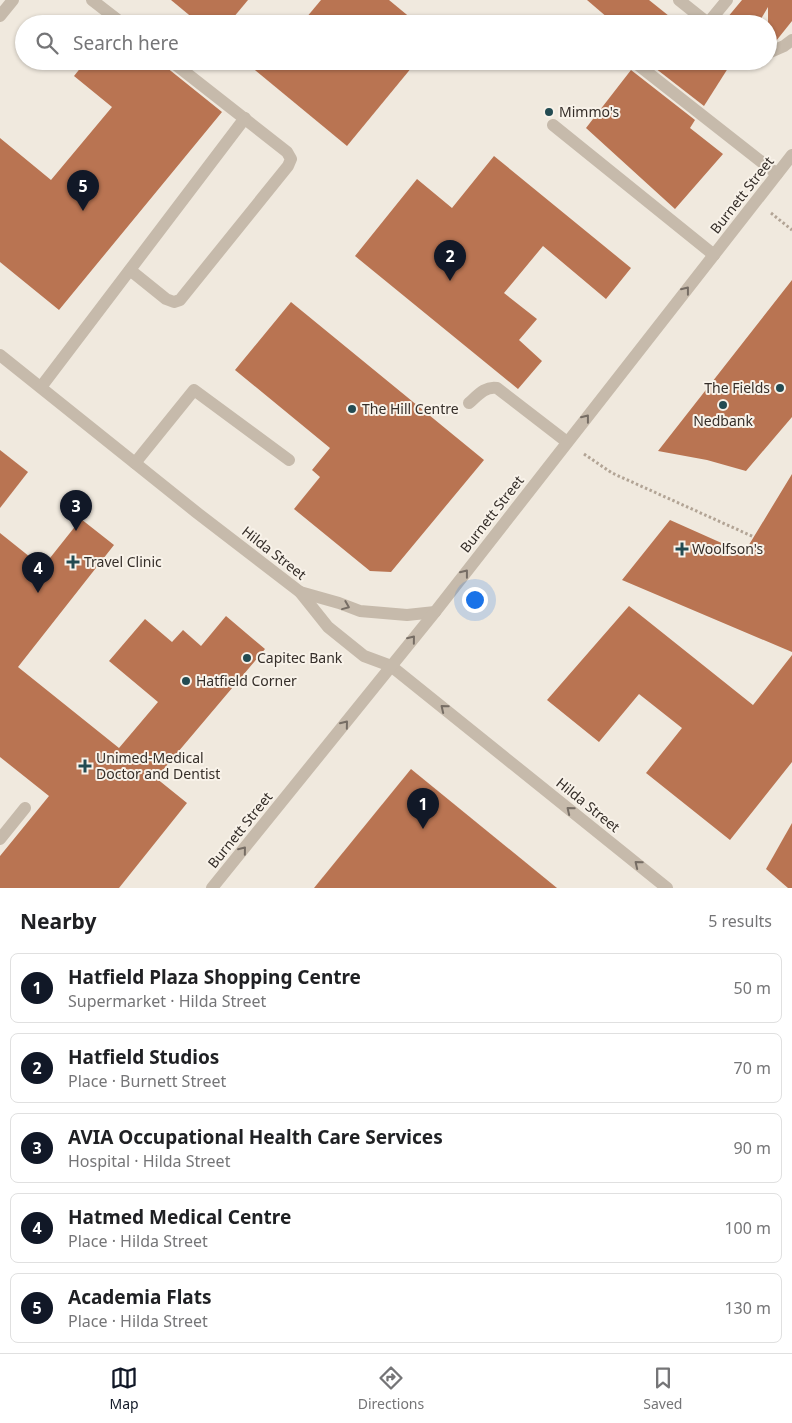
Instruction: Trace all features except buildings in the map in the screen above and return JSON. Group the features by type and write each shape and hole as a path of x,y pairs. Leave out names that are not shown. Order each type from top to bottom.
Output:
{"street":[{"path":"0,16 13,0"},
{"path":"92,0 111,15"},
{"path":"679,0 699,15"},
{"path":"715,15 727,0"},
{"path":"777,49 792,40"},
{"path":"130,270 166,299 174,302 180,300 288,166 291,159 287,152 183,70"},
{"path":"644,70 777,174"},
{"path":"41,387 245,118"},
{"path":"553,125 714,254"},
{"name":"Burnett Street","path":"212,888 435,612 792,155"},
{"name":"Hilda Street","path":"0,355 196,512 300,592 328,626 364,656 391,666 667,888"},
{"path":"469,403 484,390 490,387 497,388 567,442"},
{"path":"135,463 194,390 289,460"},
{"path":"300,592 340,602 360,611 407,615 435,612"},
{"path":"0,839 25,808"}],"path":[{"path":"567,442 612,473 754,537"}],"place":[{"name":"Mimmo's","path":"549,112"},
{"name":"Academia Flats","path":"83,211"},
{"name":"Hatfield Studios","path":"450,281"},
{"name":"The Fields","path":"780,388"},
{"name":"Nedbank","path":"723,405"},
{"name":"The Hill Centre","path":"352,409"},
{"name":"AVIA Occupational Health Care Services","path":"76,531"},
{"name":"Woolfson's","path":"682,549"},
{"name":"Travel Clinic","path":"73,562"},
{"name":"Hatmed Medical Centre","path":"38,593"},
{"name":"Capitec Bank","path":"247,658"},
{"name":"Hatfield Corner","path":"186,681"},
{"name":"Unimed-Medical Doctor and Dentist","path":"85,766"},
{"name":"Hatfield Plaza Shopping Centre","path":"423,829"}]}
